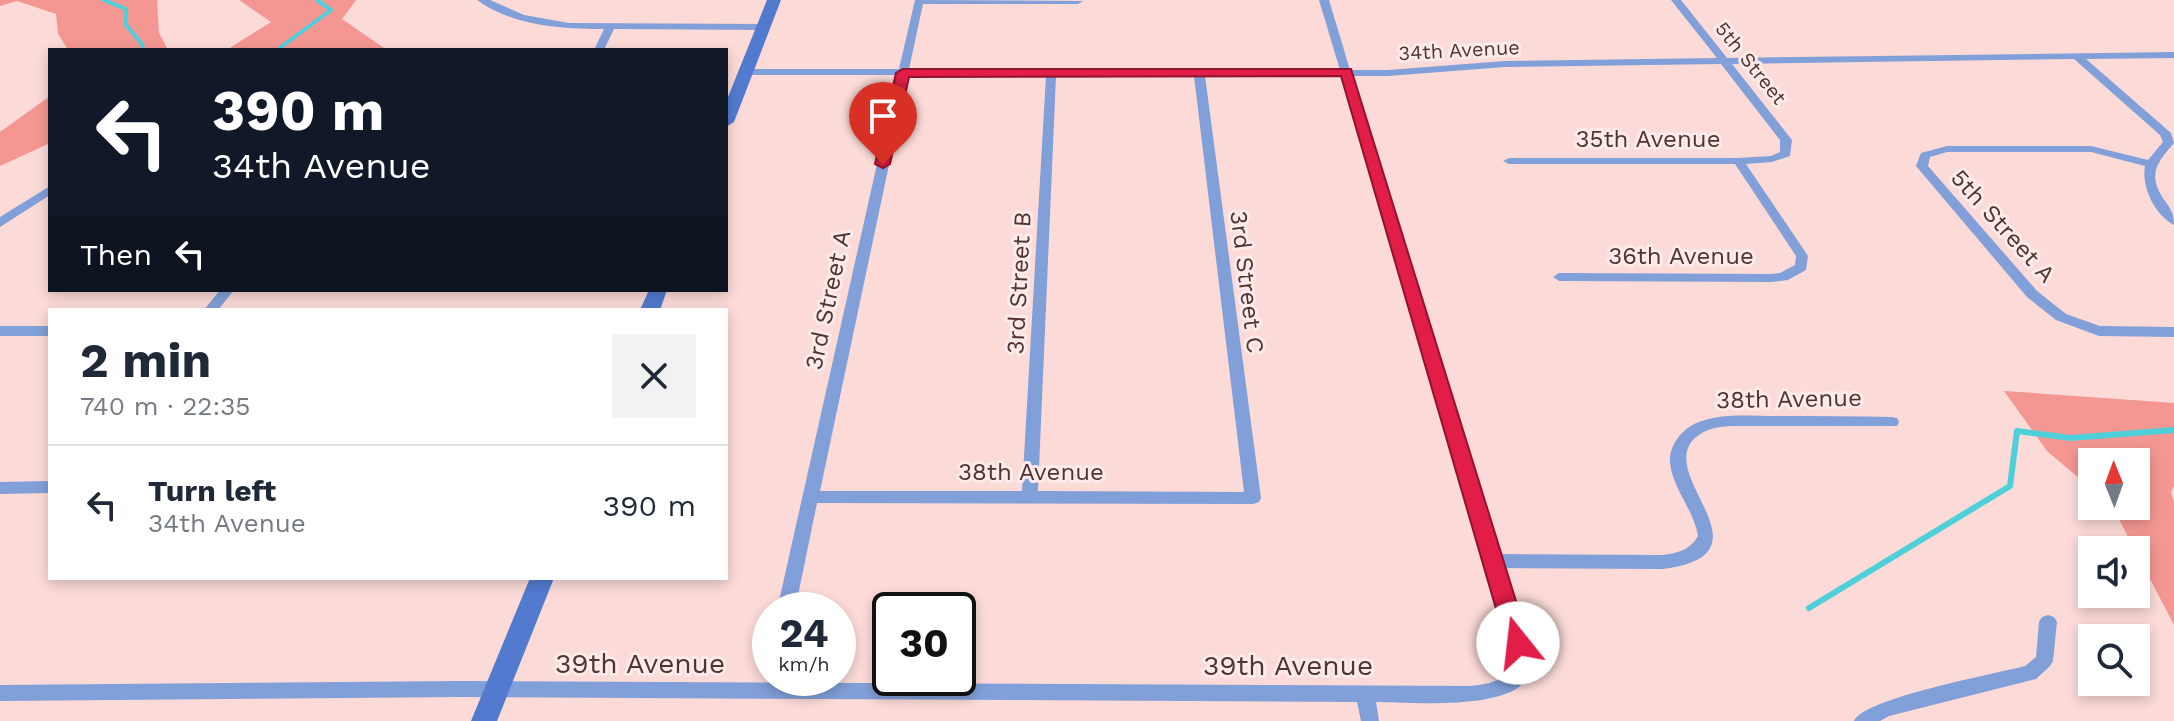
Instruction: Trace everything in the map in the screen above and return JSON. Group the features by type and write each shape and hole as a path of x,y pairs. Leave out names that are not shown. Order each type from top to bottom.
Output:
{"street":[{"path":"482,0 507,13 549,24 610,28 764,27"},
{"path":"728,117 774,0"},
{"path":"1324,0 1493,561"},
{"name":"5th Street","path":"1676,0 1786,140 1786,154"},
{"path":"919,1 1078,1"},
{"name":"3rd Street A","path":"790,592 919,1"},
{"path":"600,48 610,28"},
{"name":"34th Avenue","path":"746,72 1388,73 1505,64 2174,55"},
{"path":"2076,56 2165,133 2169,142 2149,171 2151,189 2174,221"},
{"name":"3rd Street B","path":"1030,496 1051,72"},
{"name":"3rd Street C","path":"1199,72 1253,498"},
{"name":"5th Street A","path":"2152,164 2112,152 2078,149 1947,149 1931,152 1922,158 1922,166 1933,181 2032,294 2061,317 2099,331 2174,332"},
{"name":"35th Avenue","path":"1509,161 1738,161 1772,159 1786,154"},
{"name":"36th Avenue","path":"1559,277 1771,278 1783,277 1801,267 1802,256 1738,161"},
{"path":"0,223 44,199"},
{"path":"213,308 225,292"},
{"path":"0,331 48,331"},
{"name":"38th Avenue","path":"1493,561 1663,562 1687,558 1696,552 1706,536 1700,512 1677,461 1681,444 1693,430 1713,422 1730,421 1892,422"},
{"path":"0,488 48,487"},
{"name":"38th Avenue","path":"810,497 1253,498"},
{"name":"39th Avenue","path":"856,686 1471,694 1500,690 1515,679 1521,671 1522,661 1493,561"},
{"path":"484,721 541,580"},
{"path":"1863,721 1885,709 2030,673 2044,661 2048,622"},
{"name":"39th Avenue","path":"0,693 752,685"},
{"path":"1365,693 1370,721"}],"shaded area":[{"path":"0,0 157,0 159,33 167,48 67,48 58,34 56,14 17,1 0,6"},
{"path":"239,0 356,0 342,19 384,48 231,48 271,22"},
{"path":"48,97 48,144 0,166 0,132"},
{"path":"2004,391 2174,403 2174,486 2171,492 2174,502 2174,625 2150,579 2150,536 2128,536 2119,520 2150,520 2150,448 2078,448 2078,477 2047,451"}],"waterway":[{"path":"104,0 126,9 126,25 143,48"},
{"path":"280,48 331,10 317,0"},
{"path":"1809,608 2010,486 2017,431 2071,438 2174,430"}],"route":[{"path":"883,164 903,73 1346,72 1518,643"}]}
